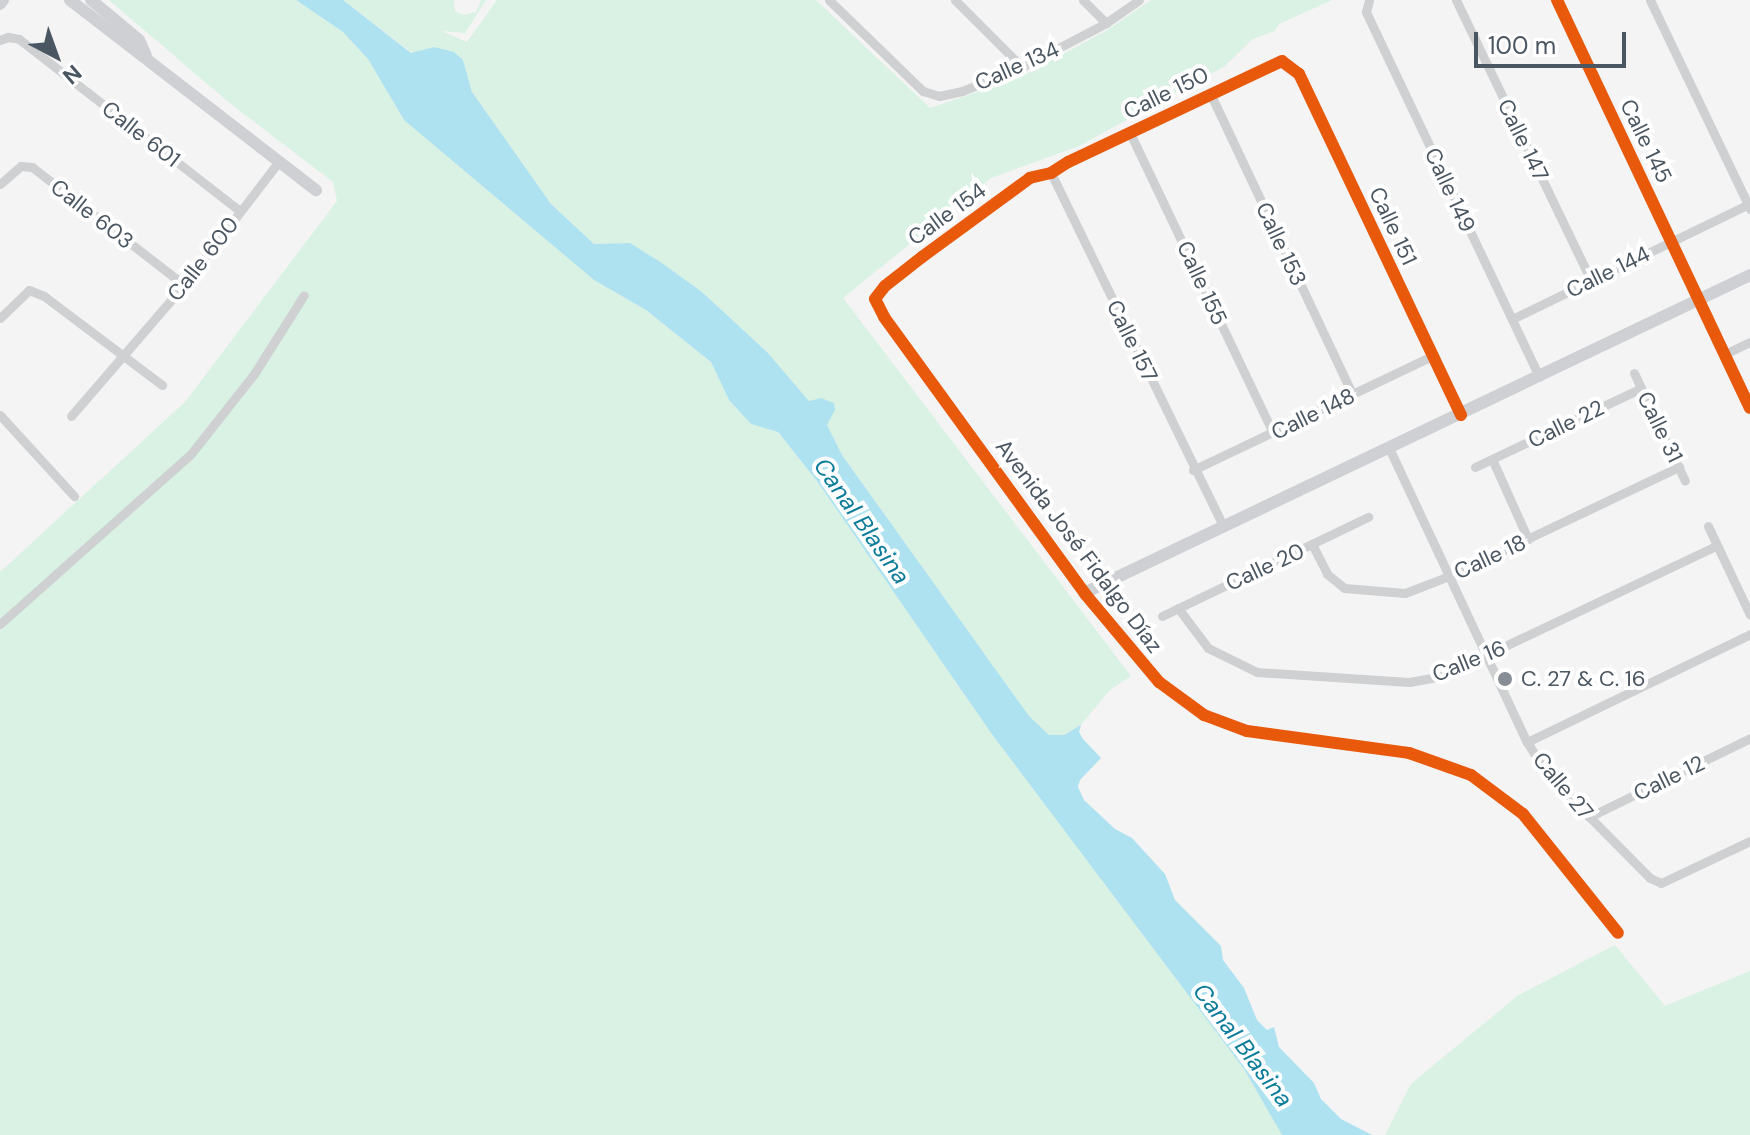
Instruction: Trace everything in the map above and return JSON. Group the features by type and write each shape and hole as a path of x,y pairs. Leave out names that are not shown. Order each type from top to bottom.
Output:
{"street":[{"path":"70,0 316,190"},
{"path":"91,0 139,40 148,59"},
{"name":"Calle 134","path":"829,0 923,91 939,96 962,91 1022,67 1106,23 1139,0"},
{"path":"955,0 1022,67"},
{"path":"1083,0 1106,23"},
{"name":"Calle 147","path":"1456,0 1590,279"},
{"name":"Calle 145","path":"1557,0 1750,408"},
{"path":"1650,0 1749,207"},
{"name":"Calle 149","path":"1368,1 1366,12 1539,377"},
{"name":"Calle 601","path":"0,40 8,37 19,39 240,211"},
{"name":"Calle 150","path":"1051,173 1210,93 1282,61"},
{"name":"Calle 151","path":"1282,61 1299,74 1461,415"},
{"name":"Calle 153","path":"1210,93 1353,395"},
{"name":"Calle 155","path":"1130,133 1273,433"},
{"name":"Calle 600","path":"71,416 184,285 279,161"},
{"name":"Calle 603","path":"0,184 21,166 32,167 184,285"},
{"name":"Calle 154","path":"875,299 909,266 1030,178 1051,173"},
{"name":"Calle 157","path":"1051,173 1193,470 1224,527"},
{"name":"Calle 144","path":"1512,319 1590,279 1749,207"},
{"path":"1084,593 1750,275"},
{"path":"0,318 29,290 44,296 162,385"},
{"path":"0,624 190,455 254,374 304,295"},
{"name":"Avenida José Fidalgo Díaz","path":"875,299 884,317 1084,593 1159,682 1204,715 1247,731 1409,753 1471,775 1523,814 1618,933"},
{"path":"1725,354 1750,342"},
{"name":"Calle 148","path":"1193,470 1432,356"},
{"name":"Calle 31","path":"1634,373 1685,481"},
{"name":"Calle 22","path":"1475,467 1641,388"},
{"path":"0,415 74,496"},
{"name":"Calle 27","path":"1389,448 1527,742 1546,773 1650,878 1661,883 1750,841"},
{"path":"1492,459 1528,539"},
{"name":"Calle 18","path":"1312,544 1327,574 1344,588 1405,593 1449,576 1679,467"},
{"name":"Calle 20","path":"1162,616 1368,517"},
{"path":"1708,526 1750,615"},
{"name":"Calle 16","path":"1178,608 1208,648 1257,672 1409,682 1442,676 1716,546"},
{"path":"1527,742 1750,634"},
{"name":"Calle 12","path":"1589,817 1750,738"}],"green space":[{"path":"109,0 296,0 343,32 368,59 404,120 594,280 646,310 711,362 729,400 751,424 777,431 817,481 991,733 1244,1069 1282,1135 0,1135 0,572 185,402 337,201 333,182 227,101"},
{"path":"343,0 454,0 455,11 463,15 476,12 481,0 486,0 465,33 442,31 467,42 497,0 816,0 930,108 1021,77 1109,29 1151,0 1332,0 1279,24 1275,31 1253,39 1225,66 1079,146 991,178 843,298 1131,676 1110,690 1081,725 1064,735 1049,735 1029,716 842,455 827,425 821,398 809,401 768,353 702,292 662,263 630,243 594,244 551,204 472,92 463,60 434,47 412,53"},
{"path":"1615,945 1665,1006 1750,971 1750,1135 1385,1135 1411,1084 1517,996"}],"water":[{"name":"Canal Blasina","path":"296,0 343,0 411,53 434,47 454,52 463,60 472,92 551,204 594,244 630,243 662,263 702,292 768,353 809,401 821,398 834,403 835,410 827,425 842,455 1029,716 1049,735 1064,735 1081,725 1079,732 1083,739 1101,758 1080,780 1078,787 1084,800 1115,829 1132,838 1165,874 1175,900 1221,946 1223,960 1244,988 1257,1020 1267,1030 1274,1027 1279,1047 1314,1083 1321,1099 1341,1119 1372,1135 1282,1135 1244,1069 991,733 817,481 778,432 751,424 729,400 711,362 646,310 594,280 404,120 368,59 343,32"}],"cycle path":[{"path":"1557,0 1750,408"},
{"path":"1461,415 1299,74 1282,61 1068,162 1051,173 1030,178 922,257 885,286 875,299 884,317 1086,595 1159,682 1204,715 1247,731 1409,753 1471,775 1523,814 1618,933"}],"place":[{"name":"C. 27 & C. 16","path":"1505,679"}]}
